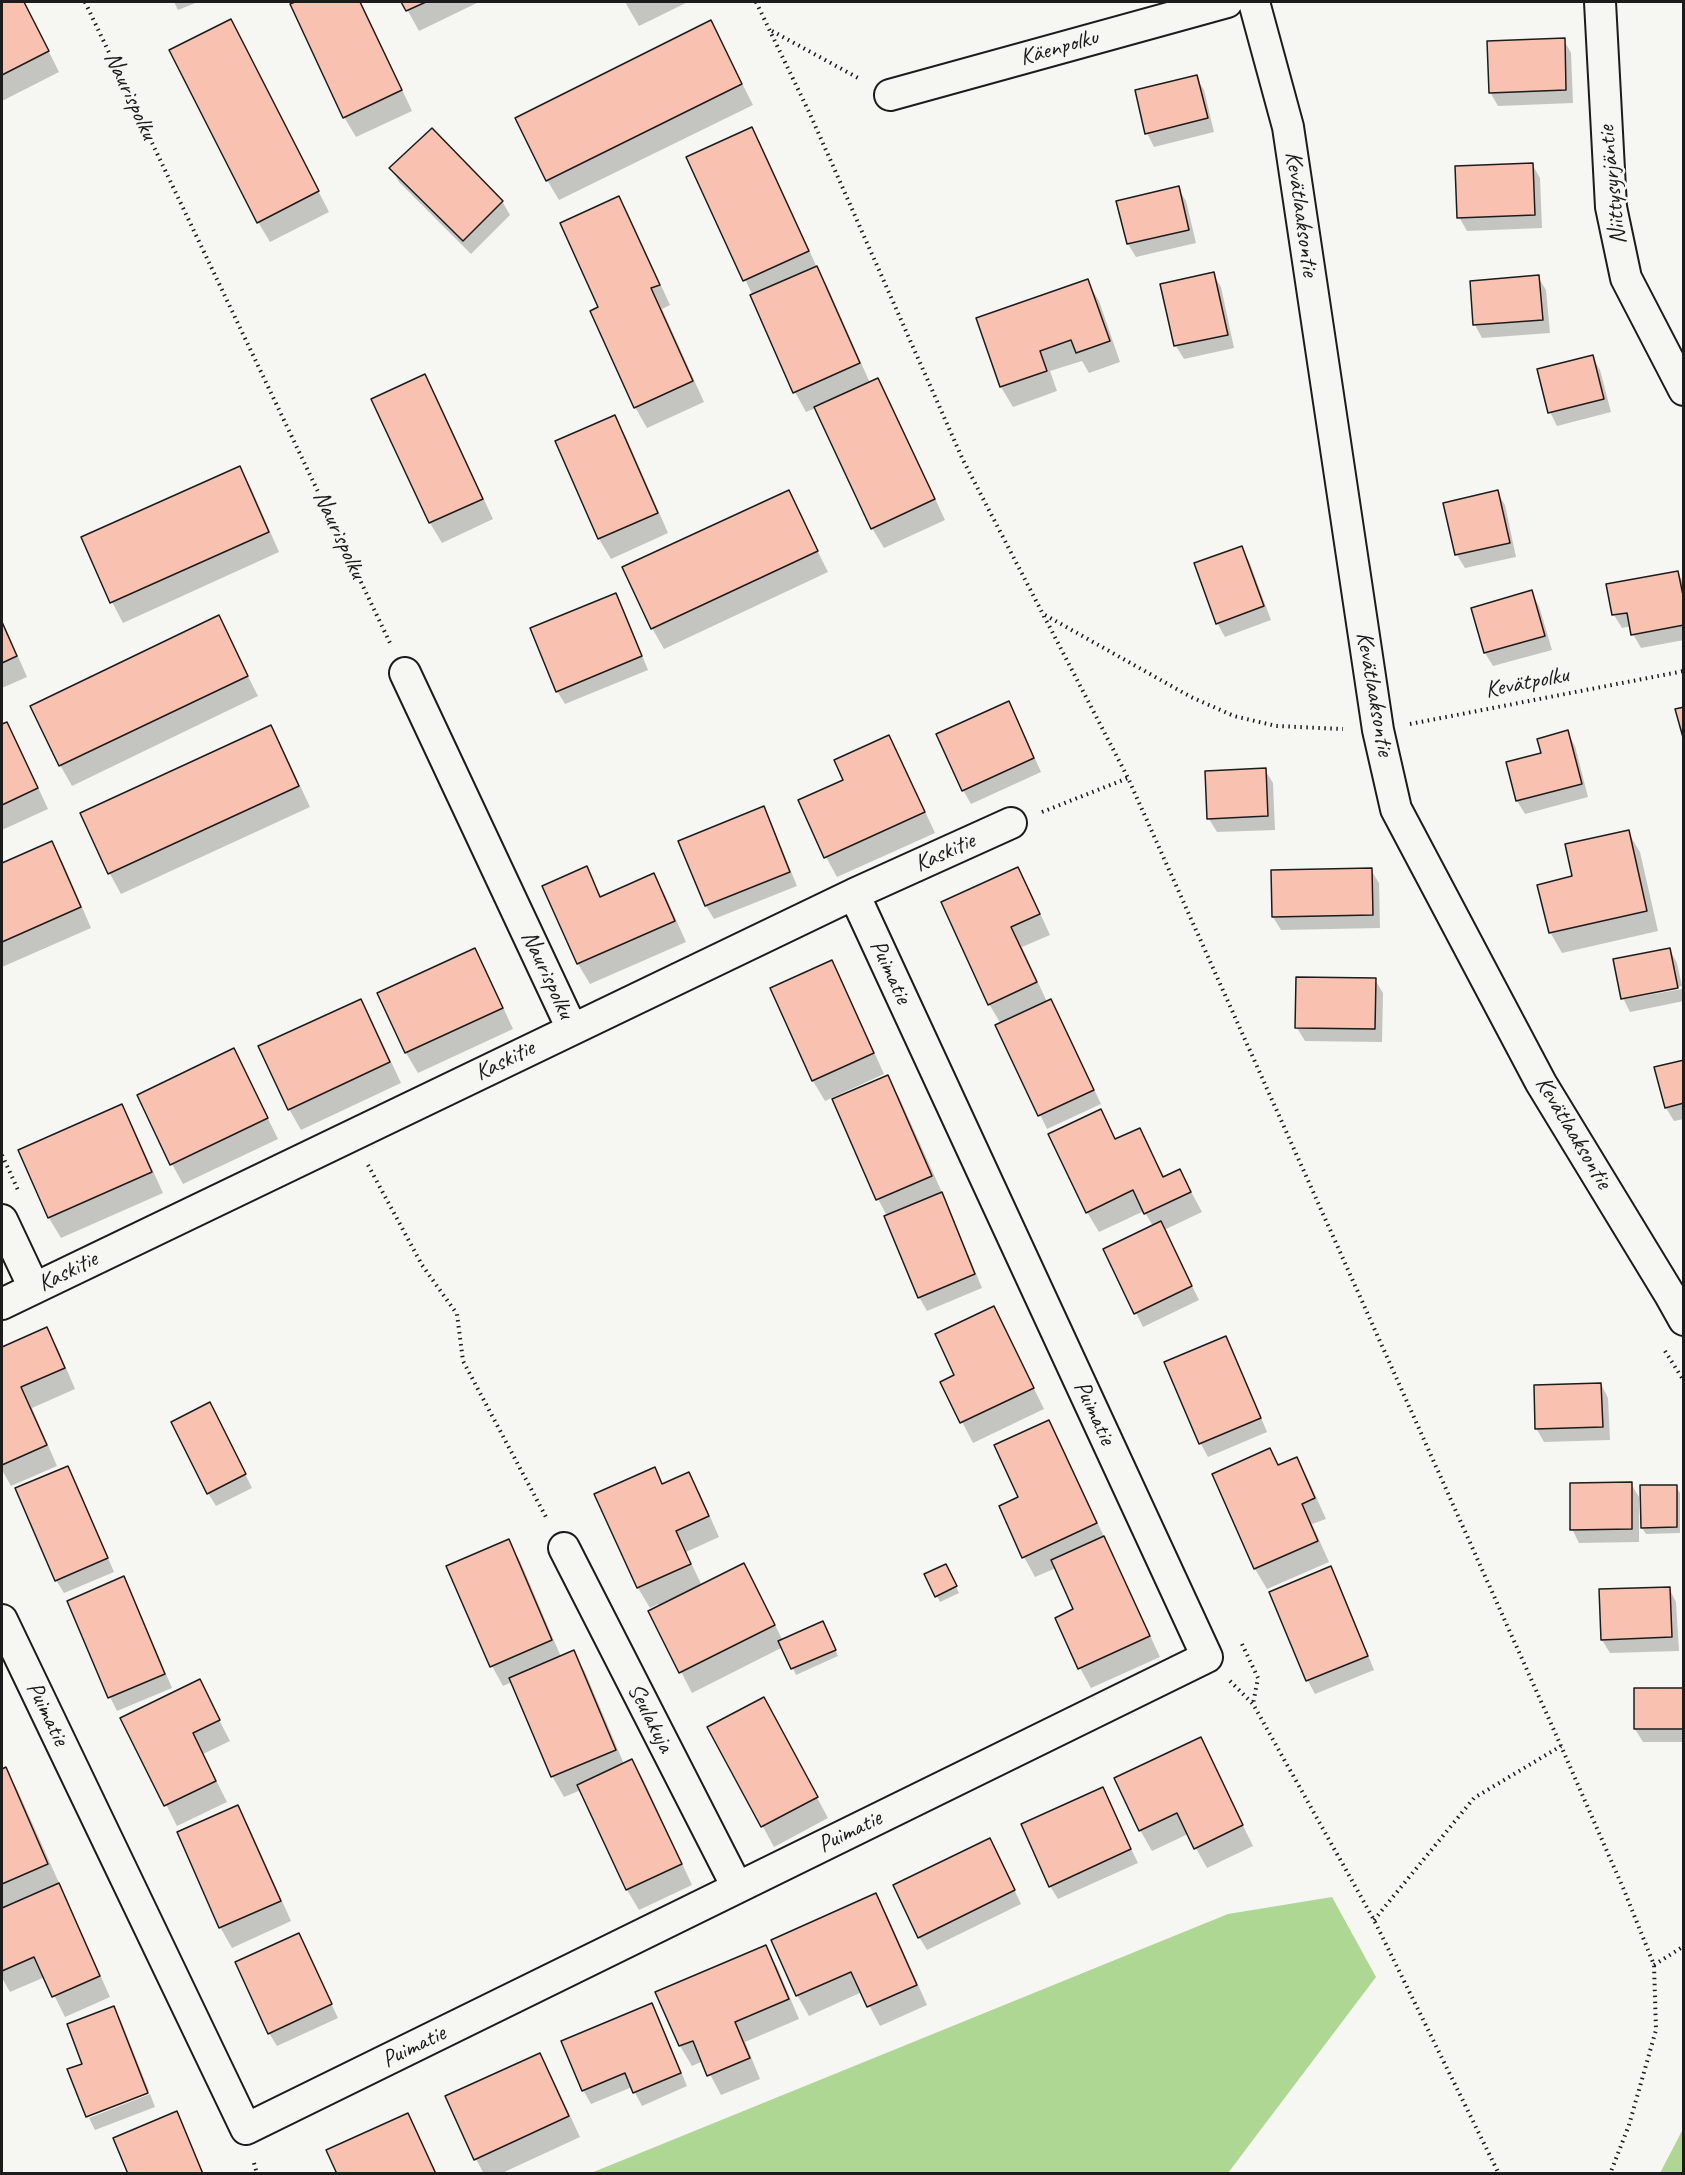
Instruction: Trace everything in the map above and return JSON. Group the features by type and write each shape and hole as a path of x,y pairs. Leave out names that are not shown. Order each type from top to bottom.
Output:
{"street":[{"name":"Käenpolku","path":"890,95 1227,2"},
{"name":"Kevätlaaksontie","path":"1254,2 1288,127 1378,730 1396,809 1542,1083 1683,1320"},
{"name":"Niittysyrjäntie","path":"1600,2 1613,217 1626,278 1683,390"},
{"name":"Naurispolku","path":"405,673 572,1029"},
{"name":"Kaskitie","path":"2,1304 854,894 1011,824"},
{"name":"Puimatie","path":"2,1620 246,2129 1207,1657 854,894"},
{"path":"2,1220 34,1288"},
{"name":"Seulakuja","path":"564,1548 737,1887"}],"path":[{"name":"Naurispolku","path":"85,2 405,673"},
{"path":"756,2 810,114 963,460 1128,778 1561,1746 1654,1965 1656,2030 1629,2125 1610,2174"},
{"path":"771,31 890,95"},
{"name":"Kevätpolku","path":"1043,614 1191,697 1234,716 1276,726 1378,730 1683,671"},
{"path":"1011,824 1128,778"},
{"path":"353,1135 422,1265 456,1314 464,1361 498,1429 564,1548"},
{"path":"1238,1635 1258,1678 1253,1704"},
{"path":"1207,1657 1253,1704 1374,1920 1499,2174"},
{"path":"1374,1920 1474,1798 1561,1746"},
{"path":"1654,1965 1683,1946"}],"green space":[{"path":"1332,1897 1376,1977 1228,2173 591,2173 1228,1914"},
{"path":"1683,2129 1683,2173 1660,2173"}],"building":[{"path":"2,2 24,2 49,51 2,75"},
{"path":"295,2 360,2 402,90 343,118 290,4"},
{"path":"401,2 426,2 406,11"},
{"path":"231,19 319,191 257,223 169,50"},
{"path":"711,20 742,84 546,181 515,118"},
{"path":"1565,38 1566,90 1489,93 1487,41"},
{"path":"1197,75 1208,118 1145,134 1135,90"},
{"path":"752,127 809,251 743,281 686,157"},
{"path":"432,128 503,201 463,241 389,168"},
{"path":"1533,163 1535,215 1457,218 1455,166"},
{"path":"1179,186 1189,230 1127,244 1116,201"},
{"path":"619,196 660,285 651,288 693,381 634,408 590,311 598,307 560,223"},
{"path":"817,266 860,363 793,393 750,295"},
{"path":"1214,272 1228,335 1174,346 1160,284"},
{"path":"1539,275 1543,320 1473,325 1470,281"},
{"path":"1088,279 1110,341 1076,353 1071,340 1040,351 1047,371 1000,387 976,318"},
{"path":"1593,355 1604,399 1548,413 1537,369"},
{"path":"425,374 483,499 429,523 371,399"},
{"path":"878,378 935,499 871,529 814,407"},
{"path":"615,415 658,513 598,539 555,441"},
{"path":"240,466 269,532 110,603 81,537"},
{"path":"789,490 818,551 651,629 622,567"},
{"path":"1498,490 1510,543 1455,555 1443,503"},
{"path":"1242,546 1264,606 1216,624 1194,563"},
{"path":"1678,571 1684,600 1684,625 1631,635 1627,613 1612,615 1606,584"},
{"path":"1532,590 1545,636 1484,653 1471,608"},
{"path":"616,593 642,656 556,692 530,628"},
{"path":"219,615 248,676 59,766 30,706"},
{"path":"2,622 17,656 2,663"},
{"path":"1009,701 1034,758 962,791 936,734"},
{"path":"1684,707 1684,741 1675,709"},
{"path":"7,722 38,788 2,805 2,724"},
{"path":"271,725 299,786 108,874 80,813"},
{"path":"1568,730 1582,784 1516,801 1506,762 1541,753 1537,739"},
{"path":"889,735 925,812 824,858 798,800 843,780 834,760"},
{"path":"1266,768 1268,816 1207,819 1205,771"},
{"path":"764,806 790,872 705,906 678,841"},
{"path":"1629,830 1647,911 1549,933 1537,885 1572,876 1565,844"},
{"path":"52,841 81,907 2,942 2,863"},
{"path":"587,866 600,897 654,873 675,921 577,964 542,886"},
{"path":"1018,867 1040,914 1011,927 1037,982 988,1005 941,902"},
{"path":"1372,868 1373,915 1272,917 1271,870"},
{"path":"475,948 503,1008 405,1053 377,993"},
{"path":"1670,948 1678,988 1621,999 1613,959"},
{"path":"832,960 874,1053 812,1081 770,988"},
{"path":"1296,977 1376,978 1375,1029 1295,1028"},
{"path":"361,999 390,1062 288,1110 258,1046"},
{"path":"1051,999 1094,1090 1038,1116 995,1025"},
{"path":"234,1048 268,1118 170,1165 137,1095"},
{"path":"1684,1060 1684,1103 1665,1108 1654,1067"},
{"path":"888,1075 932,1176 876,1200 832,1099"},
{"path":"122,1104 152,1172 48,1218 18,1150"},
{"path":"1101,1109 1115,1139 1140,1128 1163,1177 1180,1169 1191,1192 1144,1214 1133,1190 1086,1213 1048,1134"},
{"path":"942,1192 975,1274 918,1298 884,1216"},
{"path":"1161,1221 1192,1286 1134,1314 1103,1249"},
{"path":"994,1306 1034,1388 960,1423 940,1382 954,1375 935,1334"},
{"path":"47,1327 65,1368 21,1387 47,1445 2,1465 2,1347"},
{"path":"1226,1336 1261,1418 1199,1444 1164,1362"},
{"path":"1601,1383 1603,1427 1535,1429 1534,1385"},
{"path":"210,1402 246,1474 207,1494 171,1422"},
{"path":"1049,1420 1097,1523 1022,1558 999,1506 1018,1497 994,1445"},
{"path":"1270,1448 1278,1465 1297,1457 1315,1498 1302,1504 1318,1541 1254,1569 1212,1474"},
{"path":"68,1466 108,1558 55,1581 15,1488"},
{"path":"655,1467 662,1484 689,1472 709,1516 676,1531 691,1564 637,1588 594,1494"},
{"path":"1632,1482 1632,1529 1570,1530 1570,1483"},
{"path":"1640,1485 1677,1485 1677,1527 1641,1528"},
{"path":"1104,1536 1150,1636 1078,1669 1055,1618 1073,1609 1051,1560"},
{"path":"509,1539 552,1640 490,1667 446,1566"},
{"path":"744,1563 775,1625 679,1673 648,1611"},
{"path":"946,1564 957,1586 935,1597 924,1574"},
{"path":"1331,1566 1368,1656 1306,1681 1269,1592"},
{"path":"124,1576 165,1674 108,1698 67,1601"},
{"path":"1670,1587 1672,1637 1601,1640 1599,1589"},
{"path":"823,1621 836,1650 791,1669 778,1641"},
{"path":"574,1650 616,1750 551,1777 509,1678"},
{"path":"200,1679 220,1720 193,1733 216,1781 164,1806 120,1718"},
{"path":"1634,1688 1684,1688 1684,1729 1634,1729"},
{"path":"764,1697 818,1797 761,1827 707,1727"},
{"path":"1201,1737 1243,1825 1194,1849 1177,1813 1139,1831 1114,1778"},
{"path":"632,1759 682,1864 626,1890 577,1785"},
{"path":"6,1767 48,1864 2,1884 2,1769"},
{"path":"1103,1787 1131,1849 1049,1887 1021,1824"},
{"path":"238,1805 281,1901 219,1928 177,1832"},
{"path":"990,1838 1015,1890 918,1938 893,1885"},
{"path":"59,1883 100,1976 52,1997 34,1957 2,1971 2,1908"},
{"path":"876,1893 917,1985 867,2007 851,1972 796,1996 771,1940"},
{"path":"299,1933 332,2004 268,2034 235,1962"},
{"path":"766,1945 789,1999 735,2022 750,2058 707,2076 693,2041 679,2046 655,1992"},
{"path":"652,2003 681,2073 633,2093 625,2073 582,2091 561,2041"},
{"path":"114,2006 148,2093 86,2117 67,2069 82,2064 67,2024"},
{"path":"540,2053 569,2116 474,2160 445,2096"},
{"path":"177,2111 203,2174 128,2174 113,2138"},
{"path":"408,2113 436,2174 337,2174 326,2150"}]}
